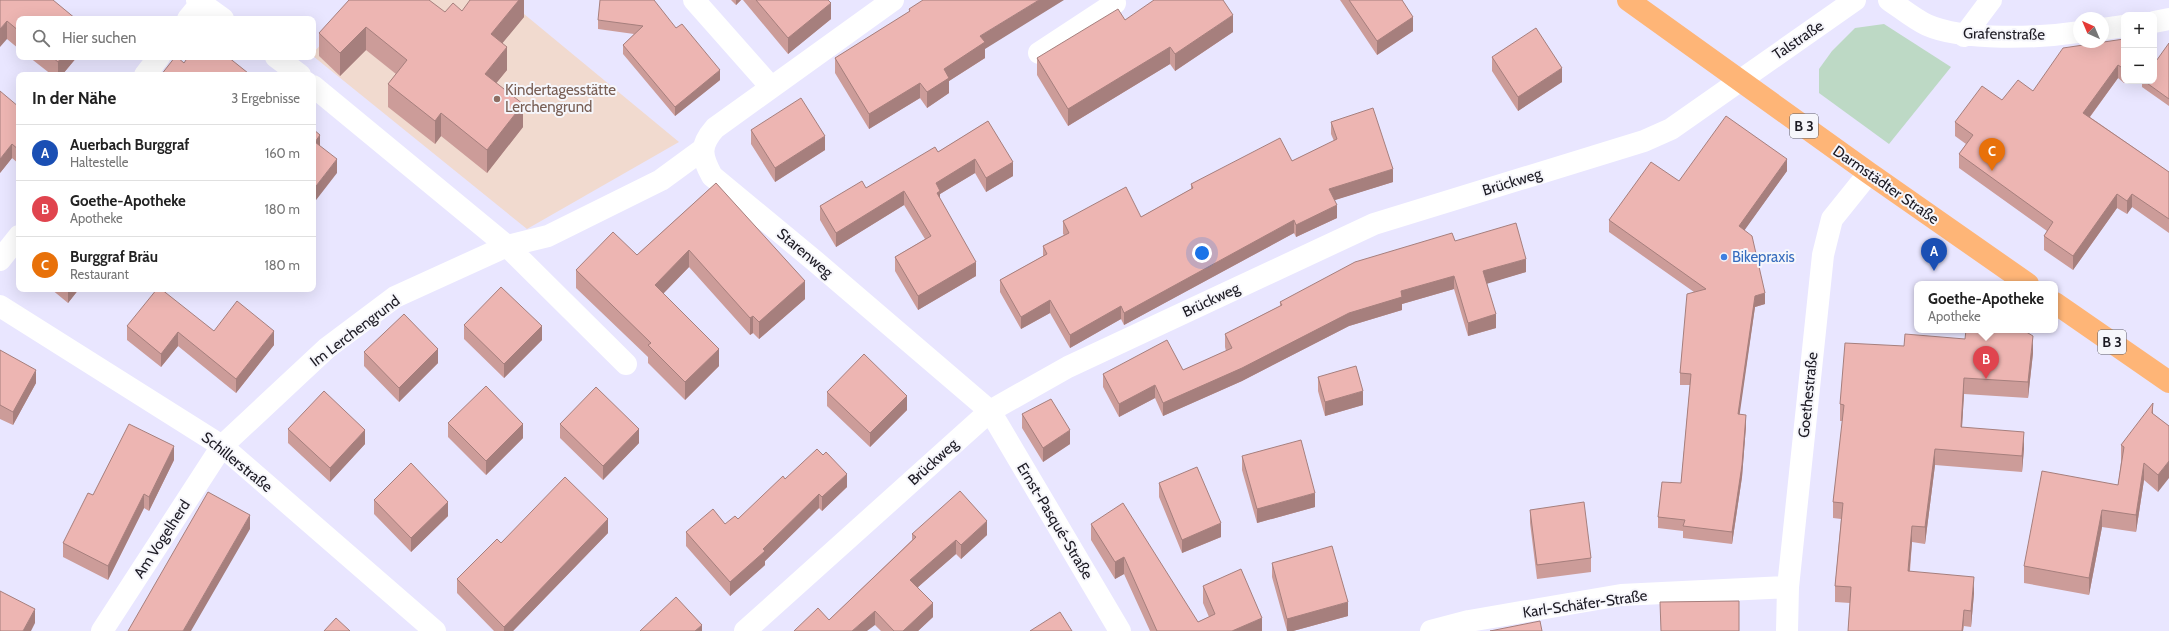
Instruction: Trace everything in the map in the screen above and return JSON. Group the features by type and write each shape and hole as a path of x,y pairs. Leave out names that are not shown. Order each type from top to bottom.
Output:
{"main road":[{"name":"Darmstädter Straße","path":"1628,0 1740,79 1868,173 2024,281"},
{"name":"B 3","path":"2058,305 2169,382"}],"street":[{"path":"694,0 771,87"},
{"path":"702,150 707,137 715,128 894,0"},
{"path":"1039,53 1115,4 1113,0"},
{"name":"Talstraße","path":"1740,79 1840,12 1855,0"},
{"name":"Grafenstraße","path":"1889,0 1927,25 1964,36 2060,35 2073,33"},
{"path":"1964,36 1991,0"},
{"path":"195,7 216,16"},
{"path":"2157,21 2169,19"},
{"path":"2109,28 2121,26"},
{"path":"147,72 157,60"},
{"path":"280,60 296,72"},
{"name":"Brückweg","path":"745,631 990,411 1068,367 1374,224 1644,141 1671,129 1740,79"},
{"path":"316,88 507,246 626,364"},
{"name":"Starenweg","path":"702,150 704,162 712,176 816,262 990,411"},
{"name":"Im Lerchengrund","path":"222,446 327,348 395,297 507,246 548,236 661,180 702,150"},
{"name":"Goethestraße","path":"1787,631 1788,587 1822,255 1832,220 1868,173"},
{"path":"0,260 16,240"},
{"name":"Schillerstraße","path":"0,306 222,446 435,631"},
{"name":"Ernst-Pasqué-Straße","path":"990,411 1120,631"},
{"name":"Am Vogelherd","path":"102,631 222,446"},
{"name":"Karl-Schäfer-Straße","path":"1431,631 1469,621 1621,595 1788,587"}],"shaded area":[{"name":"Kindertagesstätte Lerchengrund","path":"362,0 507,0 679,142 527,229 316,58 316,50"}],"green space":[{"path":"1884,24 1951,67 1889,144 1819,93 1819,69 1832,51 1855,28"}],"building":[{"path":"0,0 53,0 72,16 16,16 16,28 7,21 0,29"},
{"path":"349,0 429,0 445,12 453,3 462,11 470,0 519,0 491,34 507,47 485,74 523,104 487,150 441,113 435,121 388,84 407,60 366,27 340,53 319,33"},
{"path":"600,0 654,0 676,28 682,24 720,70 675,107 623,45 643,26 598,20"},
{"path":"756,0 828,0 831,3 788,38"},
{"path":"923,0 1039,0 980,36 985,42 944,69 949,78 927,92 920,83 869,114 835,58 910,11 909,9"},
{"path":"1154,0 1223,0 1233,15 1175,54 1170,47 1068,109 1037,58 1118,9 1125,20"},
{"path":"1349,0 1402,0 1413,17 1377,41"},
{"path":"1536,28 1562,68 1518,97 1492,57"},
{"path":"2121,39 2121,67 2118,65 2083,113 2169,172 2169,219 2132,194 2127,201 2117,194 2073,256 2044,236 2053,222 1959,154 1973,135 1955,122 1982,86 2002,100 2018,80 2033,91 2063,48 2073,47 2073,48 2109,48 2109,41"},
{"path":"2169,43 2169,99 2148,84 2157,84 2157,60"},
{"path":"173,60 180,60 184,63 186,60 232,60 247,72 163,72"},
{"path":"0,91 16,104 16,147 12,144 0,159"},
{"path":"801,98 825,136 775,168 751,130"},
{"path":"1373,108 1393,169 1329,189 1337,205 1296,225 1294,220 1124,313 1121,306 1070,335 1050,300 1021,317 1000,280 1047,254 1043,246 1069,233 1063,221 1126,187 1141,217 1193,188 1191,184 1280,138 1292,161 1337,139 1331,122"},
{"path":"1726,116 1787,159 1739,226 1752,236 1765,293 1755,296 1738,414 1746,415 1742,465 1732,532 1683,526 1685,520 1658,517 1662,482 1681,483 1691,374 1680,373 1687,294 1706,289 1609,220 1651,162 1679,181"},
{"path":"988,121 1013,162 986,178 975,159 936,183 940,191 937,193 976,262 918,296 895,257 931,236 904,191 836,233 820,206 862,181 866,188 935,147 938,152"},
{"path":"316,132 320,135 316,141"},
{"path":"316,143 337,159 316,186"},
{"path":"716,183 805,281 759,322 753,316 750,318 689,250 655,285 719,349 685,382 648,345 651,343 576,270 613,232 637,255"},
{"path":"1516,223 1526,259 1483,271 1496,314 1468,323 1454,276 1401,291 1402,297 1349,313 1242,368 1163,403 1155,385 1119,404 1103,374 1167,340 1183,370 1232,348 1225,334 1282,305 1280,302 1355,262 1452,233 1455,241"},
{"path":"501,287 542,326 504,364 464,325"},
{"path":"155,292 165,292 214,331 237,301 274,331 236,379 178,332 161,354 127,326"},
{"path":"404,314 438,349 399,388 364,352"},
{"path":"1966,333 2028,333 2033,336 2028,382 1964,378 1961,427 2024,432 2022,456 1935,449 1925,527 1912,526 1908,571 1974,577 1971,611 1964,610 1962,631 1848,631 1851,587 1835,586 1843,503 1833,502 1844,405 1840,404 1845,343 1904,346 1905,334 1965,339"},
{"path":"0,350 36,370 13,412 0,405"},
{"path":"864,354 907,396 870,433 827,392"},
{"path":"1356,366 1363,391 1325,402 1318,377"},
{"path":"486,386 523,424 486,461 448,423"},
{"path":"596,387 639,429 603,466 560,424"},
{"path":"324,391 365,430 330,468 288,429"},
{"path":"1051,399 1070,430 1043,448 1022,414"},
{"path":"2153,403 2152,413 2169,426 2169,461 2158,475 2144,463 2136,515 2102,510 2089,578 2024,566 2042,471 2118,485 2124,447 2121,445"},
{"path":"129,424 174,446 149,497 144,494 108,566 63,543 88,493 93,495"},
{"path":"1301,440 1315,493 1257,509 1242,456"},
{"path":"817,449 823,455 826,452 847,474 822,497 819,494 763,549 765,551 730,582 686,532 713,509 725,524 735,516 738,519 783,476 785,479"},
{"path":"411,463 448,502 411,538 374,500"},
{"path":"1197,467 1221,523 1182,540 1159,483"},
{"path":"565,477 608,519 504,627 457,579 497,539 501,543"},
{"path":"960,491 987,521 961,545 956,540 910,580 933,603 903,631 894,631 875,611 852,631 794,631 818,608 829,620 916,537 912,534"},
{"path":"208,492 250,515 183,631 128,631"},
{"path":"1584,502 1591,558 1537,565 1530,510"},
{"path":"1123,503 1198,622 1215,614 1203,586 1241,569 1262,618 1232,631 1157,631 1124,557 1115,562 1091,524"},
{"path":"1332,546 1348,602 1287,619 1272,563"},
{"path":"0,591 35,609 23,631 0,631"},
{"path":"676,597 702,625 695,631 640,631"},
{"path":"1739,601 1739,631 1661,631 1660,602"},
{"path":"1060,612 1072,631 1030,631"},
{"path":"336,618 350,631 324,631"},
{"path":"1540,621 1542,631 1490,631"}],"place":[{"name":"Kindertagesstätte Lerchengrund","path":"497,99"},
{"name":"Burggraf Bräu","path":"1992,171"},
{"name":"Bikepraxis","path":"1724,257"},
{"name":"Auerbach Burggraf","path":"1934,271"},
{"name":"Goethe-Apotheke","path":"1986,379"}]}
